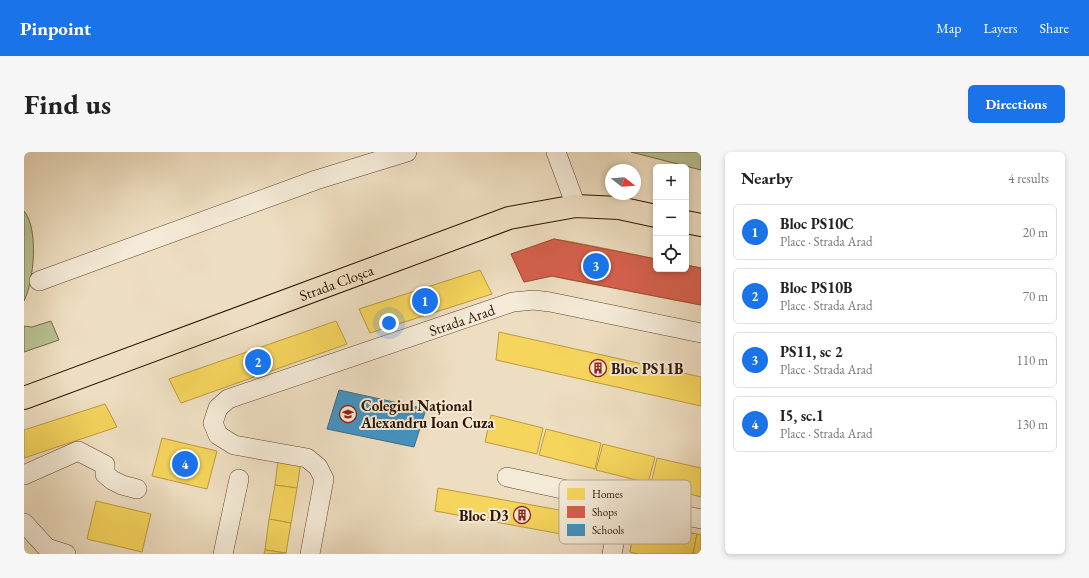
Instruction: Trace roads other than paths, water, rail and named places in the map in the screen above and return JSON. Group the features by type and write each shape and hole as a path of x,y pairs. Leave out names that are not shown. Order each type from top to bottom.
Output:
{"main road":[{"name":"Strada Cloșca","path":"24,398 509,218 576,206 619,208 653,215"},
{"path":"689,223 701,225"}],"street":[{"path":"39,281 316,180 407,152"},
{"path":"556,152 576,206"},
{"name":"Strada Arad","path":"310,554 324,479 318,467 308,458 234,445 218,435 213,423 218,408 228,399 512,302 534,300 550,302 701,333"},
{"path":"24,475 78,451 105,465 105,474 112,480 136,489"},
{"path":"507,477 559,488"},
{"path":"223,554 239,479"},
{"path":"691,517 701,519"},
{"path":"24,523 47,548 66,554"},
{"path":"612,554 614,544"}],"place":[{"name":"PS11, sc 2","path":"596,266"},
{"name":"Bloc PS10C","path":"425,301"},
{"name":"Bloc PS10B","path":"258,362"},
{"name":"Bloc PS11B","path":"598,368"},
{"name":"Colegiul Național Alexandru Ioan Cuza","path":"348,414"},
{"name":"I5, sc.1","path":"185,464"},
{"name":"Bloc D3","path":"522,515"}]}
